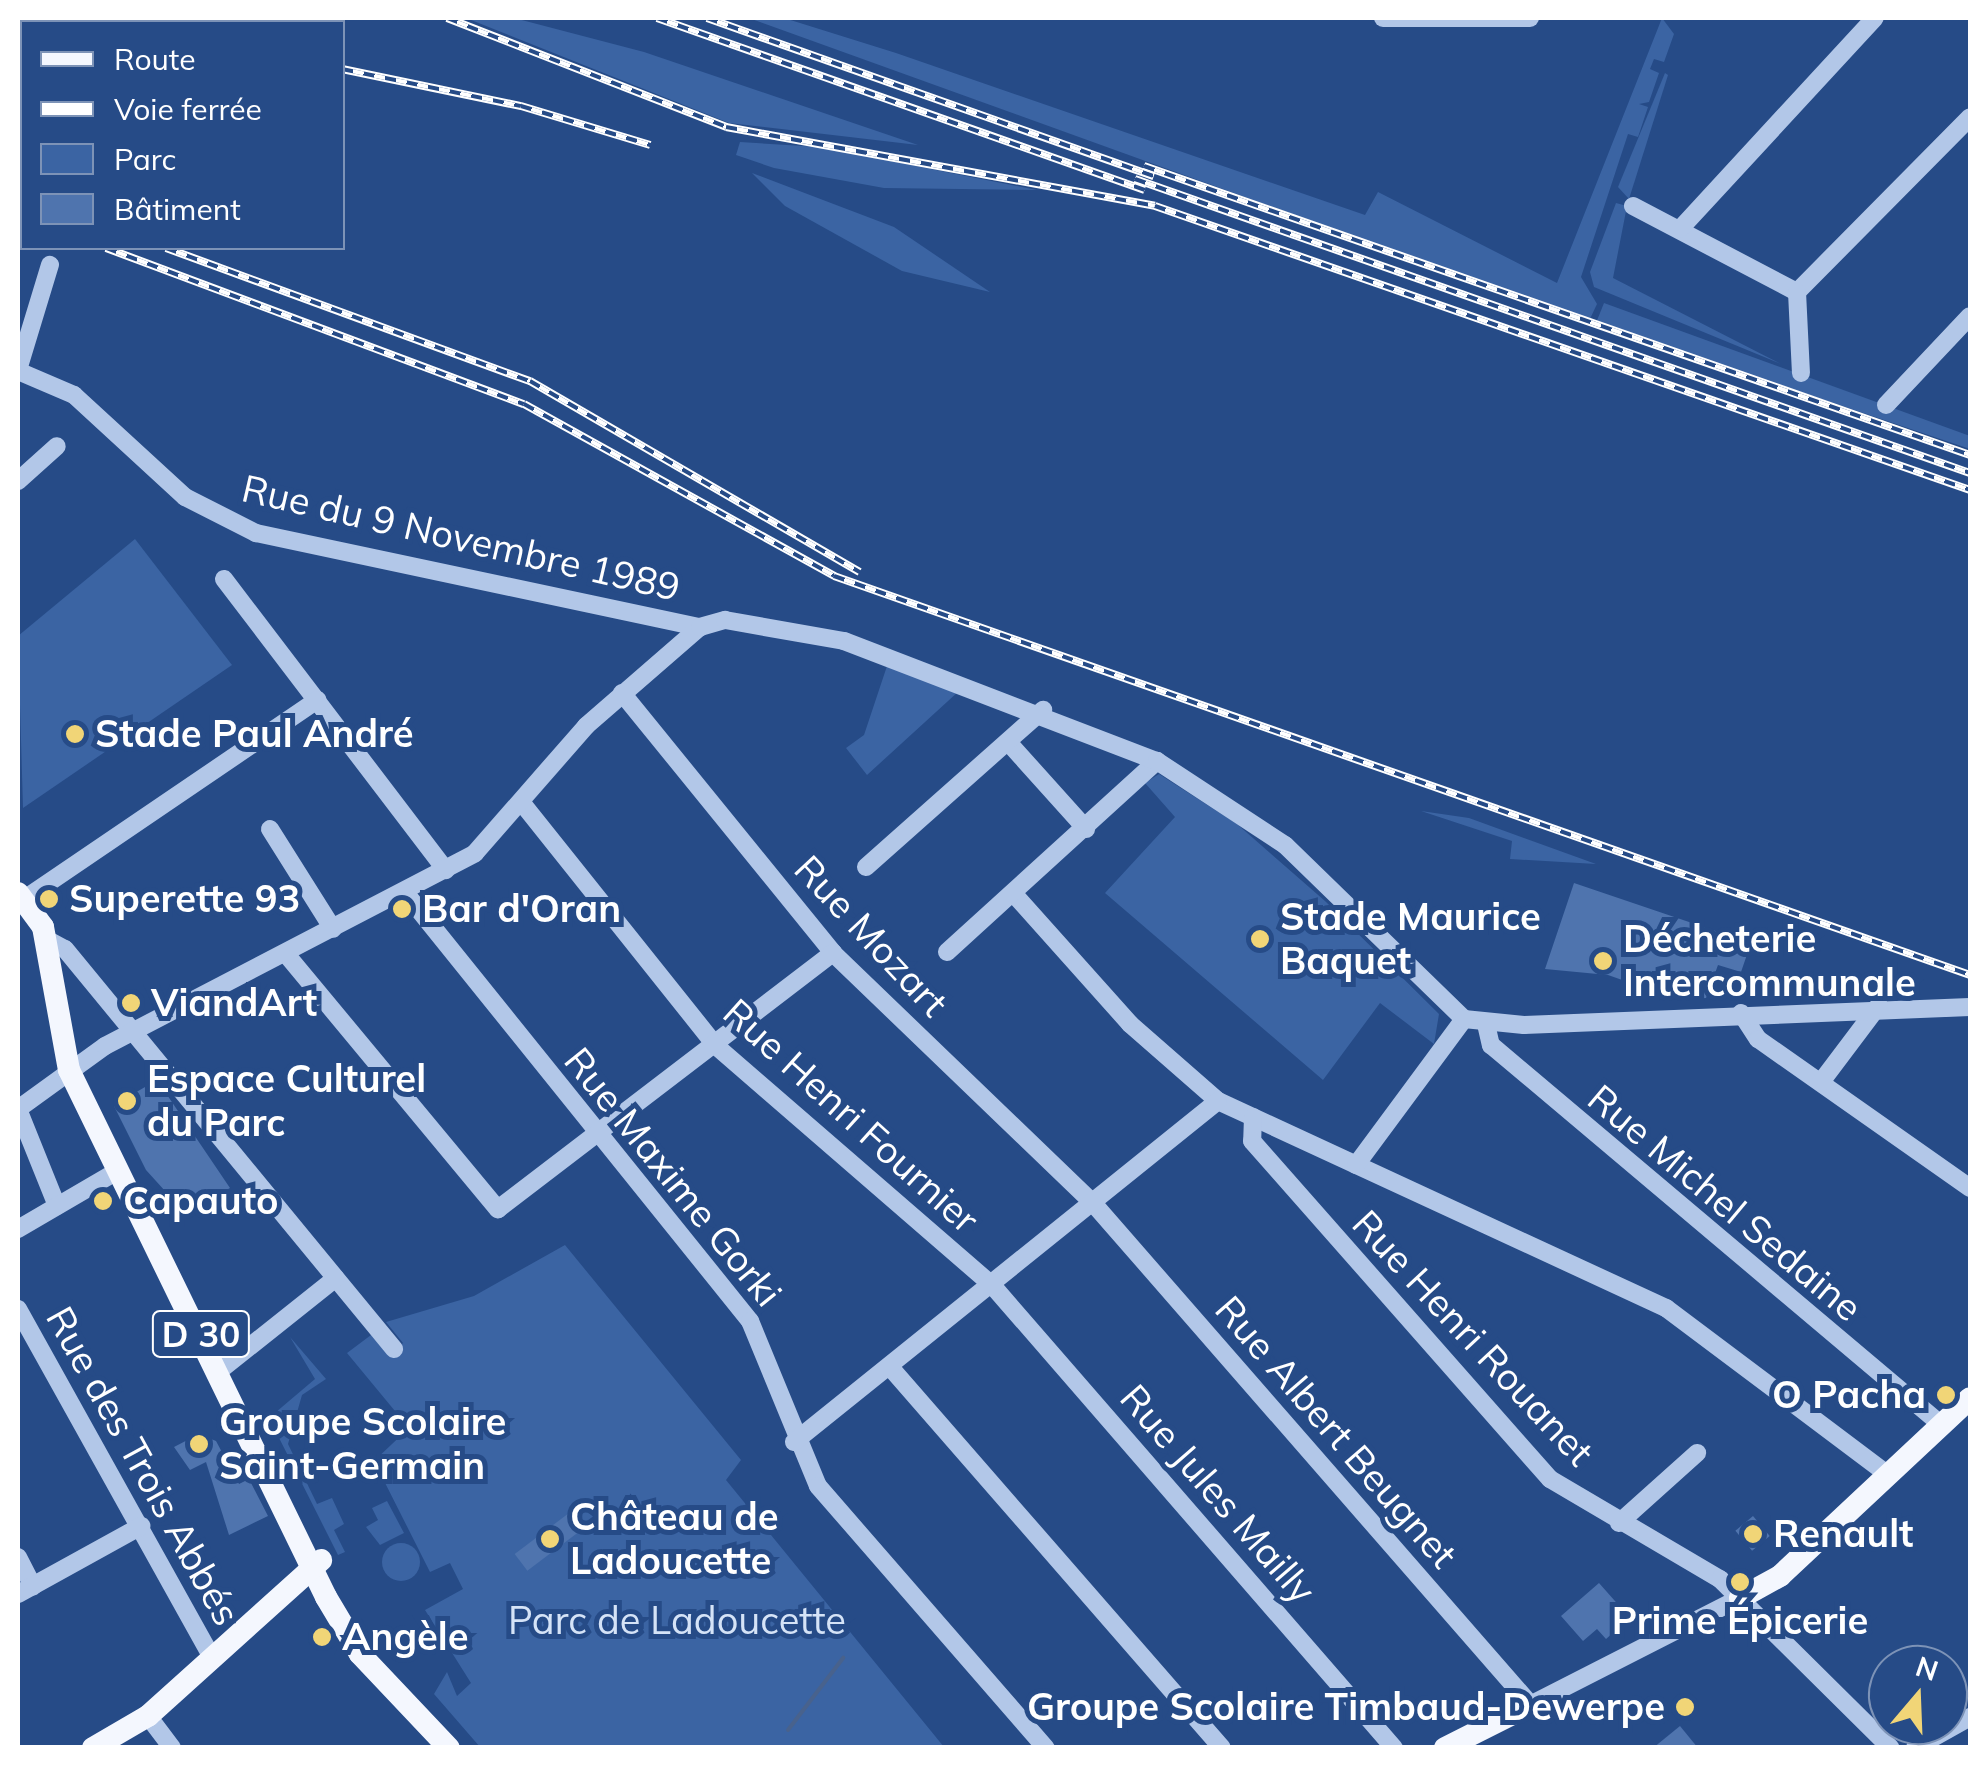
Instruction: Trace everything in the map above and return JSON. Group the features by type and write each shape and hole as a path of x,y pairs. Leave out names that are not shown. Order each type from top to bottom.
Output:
{"main road":[{"name":"D 30","path":"20,897 46,938 69,1070 360,1654 406,1697 449,1748"},
{"path":"1740,1598 1780,1576 1937,1421 1970,1398"},
{"path":"93,1748 148,1716 318,1564"},
{"path":"1445,1748 1528,1705"}],"street":[{"path":"1383,18 1530,18"},
{"path":"1680,229 1876,18"},
{"path":"1801,373 1797,292 1970,117"},
{"path":"1633,206 1797,292"},
{"path":"18,371 50,265"},
{"path":"1886,405 1970,316"},
{"name":"Rue du 9 Novembre 1989","path":"18,371 74,395 185,497 256,532 700,626 739,620 800,630 1043,710 1157,761 1284,845 1464,1019"},
{"path":"18,481 57,446"},
{"path":"224,579 446,870"},
{"path":"57,1206 18,1109 69,1070 134,1031 406,895 484,846 622,694 700,626"},
{"name":"Rue Mozart","path":"622,694 833,954 1093,1203"},
{"path":"20,897 317,700"},
{"path":"866,867 1043,710"},
{"path":"1008,742 1086,828"},
{"path":"948,952 1157,761"},
{"name":"Rue Henri Fournier","path":"522,803 716,1046 992,1284"},
{"path":"270,828 334,929"},
{"path":"1013,893 1130,1024 1218,1100 1666,1308 1886,1473"},
{"name":"Rue Maxime Gorki","path":"406,895 760,1336 794,1442 818,1486 1046,1748"},
{"path":"46,938 134,1031 394,1350"},
{"path":"286,954 493,1208 600,1137 833,954"},
{"path":"1356,1164 1464,1019 1486,1024 1879,1005 1970,1008"},
{"path":"1821,1082 1879,1005"},
{"path":"1741,1012 1758,1039 1970,1188"},
{"name":"Rue Michel Sedaine","path":"1486,1024 1491,1045 1937,1421"},
{"path":"794,1442 1218,1100"},
{"name":"Rue Henri Rouanet","path":"1253,1117 1252,1141 1517,1445 1619,1523 1690,1557 1740,1598 1892,1748"},
{"path":"18,1229 119,1170"},
{"name":"Rue Albert Beugnet","path":"1093,1203 1528,1705"},
{"path":"219,1371 336,1278"},
{"name":"Rue Jules Mailly","path":"992,1284 1394,1748"},
{"name":"Rue des Trois Abbés","path":"18,1309 211,1656"},
{"path":"890,1367 1222,1748"},
{"path":"1619,1523 1697,1453"},
{"path":"18,1557 25,1590 142,1526"},
{"path":"1528,1705 1740,1598"},
{"path":"148,1716 172,1748"},
{"path":"1914,1748 1970,1717"}],"green space":[{"path":"466,18 514,18 644,52 918,145 729,123"},
{"path":"749,18 784,18 896,53 1365,215 1378,192 1557,283 1662,18 1674,34 1664,62 1654,59 1650,69 1659,73 1649,102 1639,104 1648,107 1638,137 1628,134 1581,277 1597,304 1589,321"},
{"path":"1665,73 1668,75 1629,199 1618,187"},
{"path":"740,142 820,147 1037,190 884,188 774,168 736,155"},
{"path":"752,173 894,227 990,292 902,271 785,206"},
{"path":"1616,203 1627,206 1613,278 1781,364 1594,287 1590,272"},
{"path":"1604,303 1970,436 1970,449 1596,323"},
{"name":"Stade Paul André","path":"135,539 232,665 23,808 18,636"},
{"path":"887,666 959,691 867,775 846,748 864,735"},
{"name":"Stade Maurice Baquet","path":"1159,774 1237,824 1325,901 1439,1014 1434,1044 1380,1003 1323,1080 1105,893 1175,817 1145,783"},
{"path":"1421,811 1469,818 1596,864 1510,859 1512,841"},
{"name":"Parc de Ladoucette","path":"565,1245 741,1460 726,1480 944,1747 480,1747 434,1694 447,1672 457,1696 471,1683 425,1610 463,1589 450,1563 430,1572 374,1461 409,1428 347,1353 371,1335 388,1355 403,1343 386,1322 474,1296"},
{"path":"290,1337 326,1379 302,1395 288,1444 317,1504 332,1498 344,1524 334,1530 345,1552 338,1555 269,1418 315,1379"},
{"path":"387,1501 404,1533 380,1545 366,1527 378,1520 372,1508"},
{"path":"401,1543 415,1548 420,1562 415,1576 401,1581 387,1576 382,1562 387,1548"}],"building":[{"path":"1574,883 1751,943 1741,972 1718,965 1706,998 1679,1000 1608,975 1545,969"},
{"name":"Espace Culturel du Parc","path":"157,1080 230,1188 185,1213 146,1170 114,1106 122,1089 133,1094"},
{"path":"199,1434 216,1441 239,1484 249,1479 268,1516 229,1535 206,1462 190,1470 174,1447"},
{"name":"Château de Ladoucette","path":"573,1510 586,1527 527,1571 515,1554"},
{"name":"Renault","path":"1753,1516 1770,1536 1752,1551 1735,1531"},
{"path":"1599,1583 1630,1618 1606,1639 1597,1629 1583,1641 1561,1616"},
{"path":"1680,1726 1698,1748 1653,1748"}],"waterway":[{"path":"788,1730 843,1658"}],"railway":[{"path":"447,18 726,127 1155,206 1970,490"},
{"path":"657,18 1145,190"},
{"path":"707,18 1154,176"},
{"path":"18,19 26,20"},
{"path":"345,70 521,106 650,145"},
{"path":"1144,166 1970,455"},
{"path":"1135,179 1970,473"},
{"path":"111,250 524,404 834,576 1970,975"},
{"path":"171,250 530,381 860,572"}],"place":[{"name":"Stade Paul André","path":"75,734"},
{"name":"Superette 93","path":"49,899"},
{"name":"Bar d'Oran","path":"402,909"},
{"name":"Stade Maurice Baquet","path":"1260,939"},
{"name":"Décheterie Intercommunale","path":"1603,961"},
{"name":"ViandArt","path":"131,1003"},
{"name":"Espace Culturel du Parc","path":"127,1101"},
{"name":"Capauto","path":"103,1201"},
{"name":"O Pacha","path":"1946,1395"},
{"name":"Groupe Scolaire Saint-Germain","path":"199,1444"},
{"name":"Renault","path":"1753,1534"},
{"name":"Château de Ladoucette","path":"550,1539"},
{"name":"Prime Épicerie","path":"1740,1582"},
{"name":"Angèle","path":"322,1637"},
{"name":"Groupe Scolaire Timbaud-Dewerpe","path":"1685,1707"}]}
